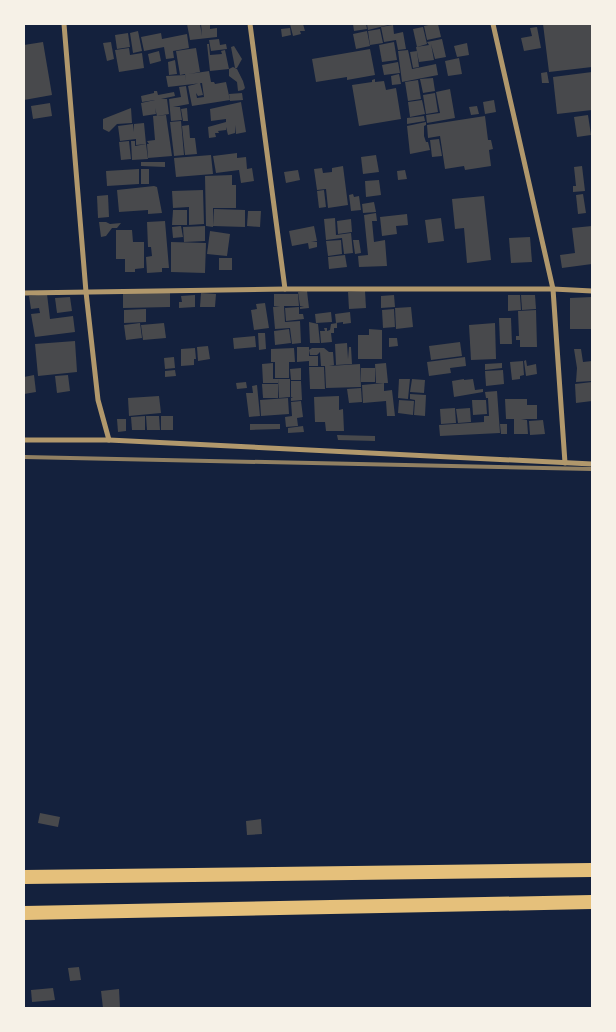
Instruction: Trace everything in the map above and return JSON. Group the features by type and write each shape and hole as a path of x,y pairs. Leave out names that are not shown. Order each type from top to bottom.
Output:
{"highway":[{"path":"24,877 592,870"},
{"path":"24,913 592,902"}],"street":[{"path":"64,24 86,292 98,400 109,440"},
{"path":"250,24 285,289"},
{"path":"493,24 553,289 565,463"},
{"path":"24,293 285,289 553,289 592,291"},
{"path":"24,440 109,440 592,464"}],"building":[{"path":"187,24 200,24 202,36 201,24 210,24 210,29 217,28 217,37 190,40"},
{"path":"290,24 303,24 305,31 300,31 301,34 293,36"},
{"path":"353,24 366,24 367,29 354,31"},
{"path":"367,24 387,24 388,25 368,30"},
{"path":"438,24 441,37 427,40 424,26"},
{"path":"543,24 592,24 592,67 549,72"},
{"path":"393,25 394,34 403,32 406,49 398,50 396,40 384,42 381,27"},
{"path":"423,27 427,44 417,47 413,29"},
{"path":"537,27 541,48 524,51 521,38 532,36 530,28"},
{"path":"290,28 291,35 282,37 281,29"},
{"path":"380,29 383,43 370,45 368,31"},
{"path":"138,31 142,51 133,53 130,33"},
{"path":"367,31 370,46 356,49 353,34"},
{"path":"128,33 130,47 117,49 115,35"},
{"path":"161,33 162,39 187,34 189,48 173,51 174,58 166,59 164,47 144,51 141,37"},
{"path":"219,39 220,45 226,44 227,49 211,51 209,40"},
{"path":"442,39 446,57 435,59 431,44 434,60 419,62 416,47 429,45 427,42"},
{"path":"43,42 52,95 24,100 24,45"},
{"path":"111,42 114,59 107,61 103,43"},
{"path":"394,42 397,60 382,62 379,45"},
{"path":"467,43 469,55 457,57 454,46"},
{"path":"207,44 209,44 210,55 222,54 221,51 225,50 229,69 210,71"},
{"path":"234,46 242,59 237,68 235,68 231,47"},
{"path":"129,48 130,55 142,53 144,68 119,72 115,50"},
{"path":"196,48 200,72 189,74 209,71 211,82 215,84 226,82 230,100 192,106 188,86 198,83 168,87 166,76 185,75 186,81 185,74 180,75 176,51","holes":["200,83 202,83 204,97 197,98 196,93 198,96 203,95"]},
{"path":"370,49 375,75 347,80 347,77 316,82 312,59"},
{"path":"408,50 412,69 436,64 438,75 402,82 398,51"},
{"path":"159,51 161,61 150,64 148,54"},
{"path":"417,51 419,67 413,68 410,52"},
{"path":"459,58 462,74 448,76 445,61"},
{"path":"175,60 177,74 169,75 168,62"},
{"path":"398,62 400,73 384,75 382,65"},
{"path":"233,67 237,69 243,81 245,88 243,90 238,91 237,82 229,76 229,69"},
{"path":"547,72 549,83 542,83 541,73"},
{"path":"592,72 592,110 557,114 553,77"},
{"path":"399,74 401,84 392,85 391,76"},
{"path":"433,78 435,91 423,93 420,79"},
{"path":"375,79 375,82 384,81 386,90 396,88 401,119 359,126 352,85 372,82"},
{"path":"418,80 421,99 408,101 405,82"},
{"path":"186,86 189,104 173,107 180,107 182,120 171,121 169,99 181,97 179,87"},
{"path":"450,89 455,118 427,123 426,115 440,113 436,92"},
{"path":"154,91 157,91 158,95 174,92 175,96 161,99 167,99 169,114 157,116 155,108 156,114 143,116 141,103 155,100 142,102 141,96 154,93"},
{"path":"242,93 243,100 230,101 229,94"},
{"path":"435,93 438,112 426,114 423,95"},
{"path":"422,100 425,114 410,117 408,102"},
{"path":"494,100 496,112 485,114 483,102"},
{"path":"241,102 246,132 236,134 235,125 235,133 228,135 226,127 226,130 215,133 216,137 209,138 208,127 226,122 226,119 211,121 210,109"},
{"path":"50,103 52,116 33,119 31,106"},
{"path":"477,106 479,114 471,115 469,107"},
{"path":"131,108 132,123 117,124 109,132 103,129 103,119"},
{"path":"187,108 188,121 183,121 181,109"},
{"path":"166,115 172,156 148,158 147,144 149,144 147,141 155,140 153,116"},
{"path":"588,115 591,135 577,137 574,117"},
{"path":"424,116 425,121 407,124 407,118"},
{"path":"485,116 488,140 491,140 493,149 489,150 491,166 465,170 464,166 445,169 440,136 428,138 427,125"},
{"path":"181,121 184,155 174,156 170,122"},
{"path":"426,122 424,136 430,150 410,154 407,126"},
{"path":"144,123 146,144 136,145 136,139 120,141 118,126 133,124 134,132 134,124"},
{"path":"189,125 190,138 195,138 197,154 185,155 182,126"},
{"path":"439,139 442,156 432,157 430,140"},
{"path":"129,141 131,159 121,160 119,142"},
{"path":"131,141 135,141 135,146 146,144 148,159 132,160"},
{"path":"237,153 237,158 246,157 247,169 252,168 254,181 241,183 239,170 216,173 213,156"},
{"path":"211,155 213,174 176,177 174,158"},
{"path":"376,155 379,172 363,174 361,157"},
{"path":"141,162 165,162 165,167 141,166"},
{"path":"343,166 348,205 328,208 326,189 317,190 314,169 322,168 323,173 332,172 332,168"},
{"path":"582,166 585,191 573,192 573,186 576,186 574,167"},
{"path":"139,169 139,184 107,186 106,171"},
{"path":"141,169 149,169 149,184 141,184"},
{"path":"298,170 300,180 286,183 284,172"},
{"path":"405,170 407,179 398,180 397,171"},
{"path":"232,175 232,185 236,185 236,208 213,208 213,227 206,226 205,176"},
{"path":"379,180 381,195 366,197 365,181"},
{"path":"157,187 162,213 148,214 148,210 119,212 117,190"},
{"path":"203,190 204,224 189,225 189,207 173,208 172,191"},
{"path":"324,190 326,207 319,208 317,191"},
{"path":"353,194 354,197 359,196 361,210 351,211 349,195"},
{"path":"583,194 586,213 578,214 576,195"},
{"path":"108,195 109,217 98,218 97,196"},
{"path":"484,196 491,260 467,263 464,228 455,229 452,199"},
{"path":"374,202 376,212 363,213 362,204"},
{"path":"214,209 245,210 245,227 213,226"},
{"path":"173,210 187,210 187,225 172,225"},
{"path":"248,211 261,211 260,227 247,226"},
{"path":"376,213 377,221 372,221 374,242 385,240 387,266 359,267 358,256 368,255 364,215"},
{"path":"407,214 408,225 396,226 397,234 382,236 380,217"},
{"path":"335,218 336,235 351,233 353,253 344,254 342,238 326,240 324,219"},
{"path":"441,218 444,241 428,243 425,220"},
{"path":"351,219 352,232 338,234 337,221"},
{"path":"165,221 169,268 162,268 162,272 147,273 146,257 152,256 151,247 148,247 147,222"},
{"path":"99,222 121,223 117,228 112,228 106,236 101,237"},
{"path":"181,226 183,237 173,238 172,227"},
{"path":"205,226 205,241 184,242 183,227"},
{"path":"314,226 317,241 311,242 317,242 317,247 309,249 308,243 292,246 289,231"},
{"path":"592,226 592,264 562,268 560,255 575,253 572,228"},
{"path":"116,230 132,230 133,242 144,242 144,268 135,269 135,272 125,272 125,259 116,259"},
{"path":"210,231 230,234 227,256 207,254"},
{"path":"530,237 532,262 511,263 509,238"},
{"path":"341,240 342,254 328,256 326,241"},
{"path":"353,240 359,240 361,253 355,254"},
{"path":"171,242 206,243 205,273 171,272"},
{"path":"345,255 347,267 329,269 328,257"},
{"path":"219,258 232,258 232,270 219,270"},
{"path":"307,291 309,308 300,309 300,307 304,306 300,306 298,292"},
{"path":"365,291 366,308 349,309 348,292"},
{"path":"170,292 170,307 123,308 123,293"},
{"path":"201,293 216,294 215,307 200,307"},
{"path":"47,294 50,319 73,316 75,332 35,337 31,314 40,313 39,308 31,309 29,296"},
{"path":"274,294 298,294 299,306 284,306 285,322 300,321 301,343 292,344 290,328 275,329 273,307 280,306 274,306"},
{"path":"195,295 195,307 179,308 179,302 182,302 181,296"},
{"path":"394,295 395,307 381,308 381,296"},
{"path":"508,295 520,295 521,310 508,311"},
{"path":"521,295 535,295 536,309 522,310"},
{"path":"70,297 72,311 57,313 55,298"},
{"path":"592,297 592,329 570,329 570,298"},
{"path":"265,303 269,328 254,330 251,310 257,309 256,304"},
{"path":"299,307 299,314 303,314 304,319 286,321 285,308"},
{"path":"411,307 413,327 396,329 395,308"},
{"path":"146,309 146,322 124,323 124,310"},
{"path":"394,309 395,327 383,328 382,310"},
{"path":"536,310 537,347 520,347 520,340 516,340 516,336 519,336 518,311"},
{"path":"331,312 332,322 316,323 315,314"},
{"path":"350,312 351,323 336,323 335,314"},
{"path":"499,318 511,318 512,344 500,344"},
{"path":"309,322 318,324 320,343 310,343"},
{"path":"140,323 142,338 126,340 124,325"},
{"path":"164,323 166,338 143,340 141,325"},
{"path":"337,323 334,333 331,333 332,342 321,343 320,331 325,331 324,328 327,328 327,331 330,330 331,324"},
{"path":"495,323 496,359 471,360 469,325"},
{"path":"289,329 291,343 275,345 274,331"},
{"path":"369,329 382,330 382,359 358,359 358,335 369,335"},
{"path":"258,333 265,333 266,349 259,350"},
{"path":"255,336 256,347 234,349 233,338"},
{"path":"389,338 397,338 398,346 389,347"},
{"path":"75,341 77,372 38,376 35,344"},
{"path":"460,342 462,356 431,360 429,346"},
{"path":"347,343 348,359 349,347 351,347 352,364 336,365 335,344"},
{"path":"208,346 210,359 198,361 197,347"},
{"path":"297,347 309,347 309,356 318,356 318,366 309,366 309,361 297,362"},
{"path":"195,348 196,359 194,359 194,365 181,366 181,349"},
{"path":"294,348 295,362 289,362 289,378 275,378 275,362 271,362 271,349"},
{"path":"312,348 324,348 329,352 333,352 334,365 329,366 360,364 361,387 326,388 325,366 321,366 320,352 317,355 310,355 309,350"},
{"path":"574,349 581,349 583,362 592,361 592,381 576,382 577,368"},
{"path":"174,357 175,368 165,369 164,358"},
{"path":"465,357 466,366 450,368 451,373 429,376 427,362"},
{"path":"526,360 527,366 536,364 537,374 526,376 524,361"},
{"path":"523,361 524,375 520,376 520,379 512,380 510,362"},
{"path":"273,363 273,379 278,379 278,383 263,383 262,364"},
{"path":"386,363 388,383 376,383 375,364"},
{"path":"502,363 502,368 485,370 485,364"},
{"path":"309,367 324,367 325,389 310,389"},
{"path":"301,368 301,380 291,380 290,369"},
{"path":"361,368 375,368 375,382 361,382"},
{"path":"175,370 176,376 165,377 165,371"},
{"path":"503,370 504,384 486,386 485,371"},
{"path":"34,375 36,392 24,394 24,377"},
{"path":"68,375 70,391 57,393 55,376"},
{"path":"278,379 290,379 290,397 279,398"},
{"path":"399,379 410,379 408,399 398,398"},
{"path":"412,379 425,380 424,393 410,392"},
{"path":"473,379 475,390 483,389 483,392 454,397 452,381"},
{"path":"291,381 301,381 302,400 291,401 293,397 291,397"},
{"path":"246,382 247,388 237,389 236,383"},
{"path":"592,382 592,401 576,403 575,384"},
{"path":"384,383 384,391 392,390 395,416 387,416 386,401 363,403 362,385"},
{"path":"262,384 278,384 278,398 263,398"},
{"path":"257,385 260,416 249,417 246,393 253,393 252,386"},
{"path":"361,388 362,402 349,403 347,389"},
{"path":"497,391 500,433 440,436 439,425 484,422 484,416 489,416 488,398 486,398 485,392"},
{"path":"410,394 426,395 425,416 414,415 415,400 410,399"},
{"path":"159,396 161,413 129,416 128,398"},
{"path":"339,396 339,410 343,409 344,431 326,431 325,422 315,422 314,397"},
{"path":"288,398 289,414 261,416 260,400"},
{"path":"505,399 527,399 527,405 537,405 537,419 521,419 527,420 528,434 514,434 514,419 506,419"},
{"path":"399,400 414,401 413,415 398,413"},
{"path":"472,400 486,400 487,414 473,415"},
{"path":"301,401 303,417 297,418 298,426 286,427 285,417 292,416 291,402"},
{"path":"455,408 456,423 441,424 440,409"},
{"path":"470,408 471,422 458,423 456,409"},
{"path":"145,416 145,430 132,430 131,417"},
{"path":"146,416 159,416 160,430 147,430"},
{"path":"161,416 173,416 173,430 161,430"},
{"path":"117,419 126,419 126,431 118,432"},
{"path":"543,420 545,434 530,435 529,421"},
{"path":"250,424 280,424 280,429 250,430"},
{"path":"500,424 507,424 507,434 501,434"},
{"path":"303,426 304,432 288,433 288,428"},
{"path":"337,435 375,436 375,441 338,440"},
{"path":"40,813 60,817 58,827 38,823"},
{"path":"261,819 262,834 247,835 246,821"},
{"path":"79,967 81,980 70,981 68,968"},
{"path":"53,988 55,1000 32,1002 31,990"},
{"path":"119,989 120,1008 103,1008 101,991"}],"railway":[{"path":"24,457 592,469"}]}
